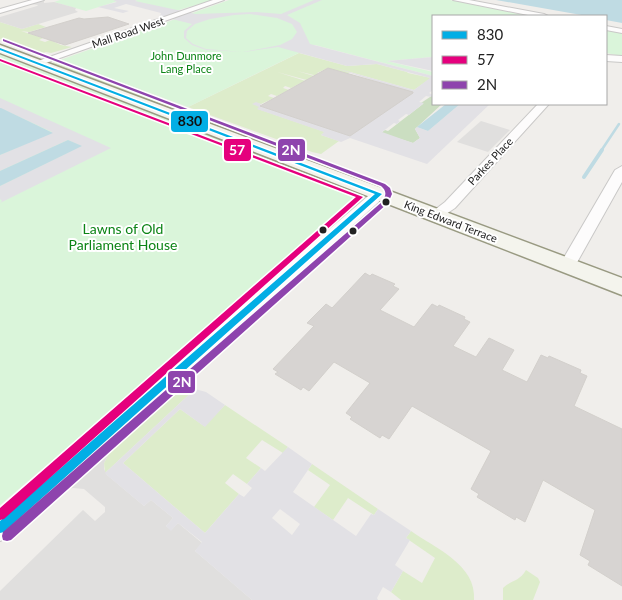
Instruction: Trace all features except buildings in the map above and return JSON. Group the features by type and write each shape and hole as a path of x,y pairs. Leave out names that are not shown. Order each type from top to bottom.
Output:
{"main road":[{"name":"King Edward Terrace","path":"0,49 379,194 446,214 567,266 622,287"}],"street":[{"path":"0,11 40,0"},
{"name":"Mall Road West","path":"37,63 220,0"},
{"path":"458,0 538,15"},
{"path":"607,28 622,31"},
{"path":"607,58 622,59"},
{"name":"Parkes Place","path":"446,214 470,183 543,105"},
{"path":"567,266 622,170"},
{"path":"0,528 379,194"}],"green space":[{"path":"60,0 118,1 86,11 54,2"},
{"path":"213,0 179,10 170,10 134,1"},
{"name":"John Dunmore Lang Place","path":"229,0 450,0 524,15 432,15 432,57 387,61 432,72 432,76 315,45 188,107 60,60"},
{"path":"0,22 22,29 38,24 46,27 29,32 21,31 43,38 39,40 45,42 50,40 72,47 40,54 0,39"},
{"path":"607,30 622,33 622,56 607,53"},
{"path":"299,53 347,66 377,64 431,78 414,90 350,72 347,74 328,68 317,73 322,77 297,71 321,78 314,82 277,72 312,83 301,83 291,88 285,86 283,88 289,90 277,96 271,94 268,96 274,98 261,104 256,103 260,107 258,109 325,132 321,135 339,141 321,154 188,107"},
{"name":"Lawns of Old Parliament House","path":"0,54 342,187 350,191 354,198 349,207 0,505"},
{"path":"55,60 316,157 296,156 57,66 53,63"},
{"path":"432,96 432,105 441,105 415,129 420,138 413,143 381,133 385,130 388,131 423,104 421,103"},
{"path":"195,389 105,473 104,463 113,446 170,397 182,391"},
{"path":"225,405 288,447 283,453 262,440 246,458 261,468 247,484 233,474 225,483 239,494 205,533 123,463 180,409 204,426"},
{"path":"312,464 378,509 374,515 348,498 333,520 314,507 330,485 308,470"},
{"path":"411,531 442,551 462,567 469,577 473,588 474,600 401,600 391,592 403,571 422,583 435,558 406,538"},
{"path":"526,570 538,578 540,582 533,600 503,600 503,588 521,577"}],"shaded area":[{"path":"113,0 137,0 135,1 196,14 256,12 281,14 314,0 322,0 287,15 300,23 310,44 432,76 432,91 429,93 432,96 426,96 419,102 424,103 409,115 406,114 398,120 400,121 397,124 394,123 382,132 413,143 420,138 415,129 417,127 428,131 459,105 489,105 427,164 350,138 341,142 321,135 324,132 257,109 259,107 252,104 256,102 261,104 260,106 350,136 412,93 332,67 414,90 430,78 377,64 347,66 278,47 243,52 280,45 292,39 297,32 292,24 277,18 250,14 234,15 195,24 187,31 186,38 193,44 206,49 241,52 206,50 192,45 184,38 184,31 192,24 160,16 161,13 126,4 114,8 129,11 123,13 98,7 117,2"},
{"path":"44,1 44,3 54,2 76,8 75,10 78,12 22,29 0,22 0,17 37,6 30,4"},
{"path":"432,57 432,71 387,61"},
{"path":"0,98 111,148 0,203 2,201 0,199 0,186 81,146 68,140 0,171 0,155 52,132 0,108"},
{"path":"481,121 510,130 488,152 457,142"},
{"path":"195,389 206,392 225,405 205,427 180,409 123,463 205,533 239,494 244,497 252,488 247,484 261,468 265,471 288,447 312,464 293,492 356,536 371,514 374,515 378,509 411,531 406,538 410,540 395,565 403,571 391,592 383,587 377,598 378,600 252,600 195,551 202,542 178,523 171,531 166,526 173,518 151,500 144,506 105,473","holes":["280,509 300,524 292,535 272,518"]},
{"path":"113,446 104,463 107,475 144,506 151,500 173,518 166,526 171,530 178,523 202,543 195,551 252,600 0,600 0,591 83,510 95,521 105,512 105,507 84,489 73,488 62,491"}],"water":[{"path":"496,0 622,0 622,23 607,20 607,15 581,15"},
{"path":"445,105 459,105 428,131 417,127"},
{"path":"1,108 53,133 0,155"},
{"path":"68,140 82,146 0,186 0,171"}],"waterway":[{"path":"601,151 619,124"},
{"path":"584,177 602,150"}],"transit line":[{"name":"2N","path":"4,40 383,185 387,188 389,194 386,202 7,536"},
{"name":"830","path":"0,49 379,194"},
{"name":"57","path":"0,60 360,197 0,515"},
{"name":"830","path":"0,528 379,194"}]}
